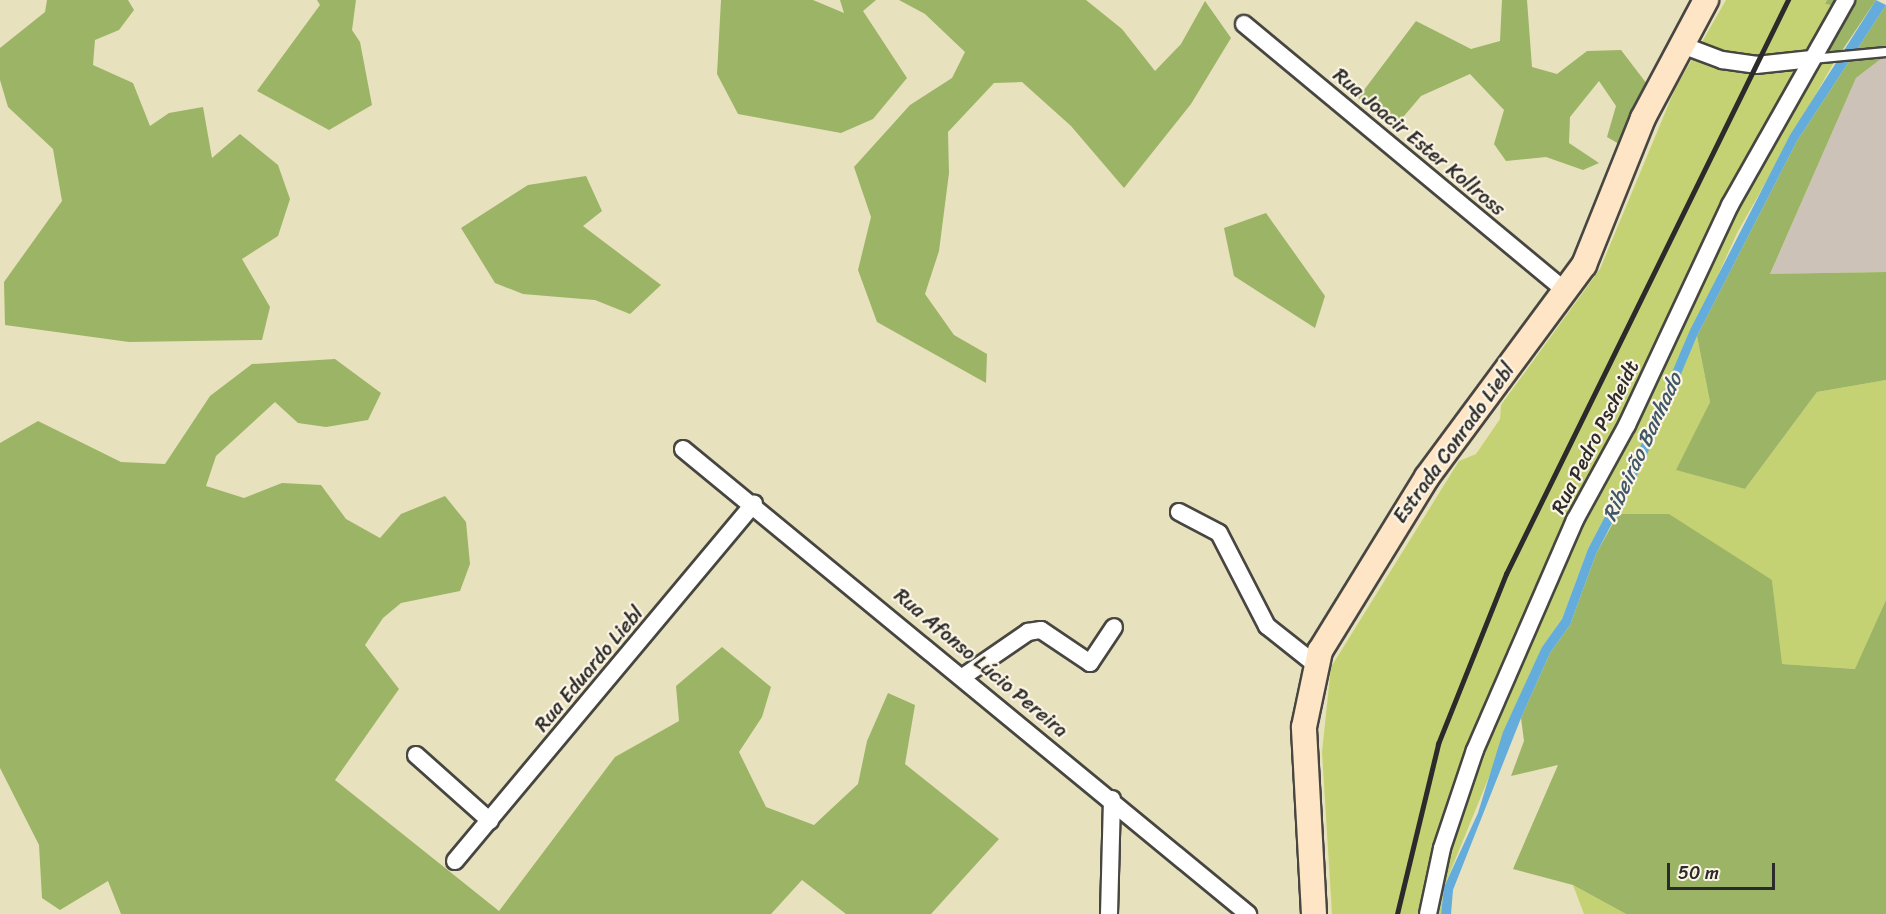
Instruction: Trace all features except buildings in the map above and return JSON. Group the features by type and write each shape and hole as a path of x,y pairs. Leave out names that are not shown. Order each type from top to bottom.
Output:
{"main road":[{"name":"Estrada Conrado Liebl","path":"1314,914 1304,727 1315,664 1395,524 1567,292 1596,244 1634,138 1706,0"}],"street":[{"name":"Rua Pedro Pscheidt","path":"1428,914 1442,848 1475,750 1553,569 1730,205 1818,58 1846,0"},
{"name":"Rua Joacir Ester Kollross","path":"1244,24 1567,292"},
{"path":"1682,45 1722,60 1756,65 1818,58"},
{"name":"Rua Afonso Lúcio Pereira","path":"683,449 754,503 1248,914"},
{"name":"Rua Eduardo Liebl","path":"454,861 490,822 754,503"},
{"path":"1179,512 1219,532 1267,626 1315,664"},
{"path":"964,676 1028,632 1041,630 1090,663 1114,627"},
{"path":"416,755 490,822"},
{"path":"1109,914 1112,799"}],"lane":[{"path":"1818,58 1886,52"}],"shaded area":[{"path":"1886,55 1886,272 1770,274 1856,78"}],"green space":[{"path":"47,0 128,0 134,10 119,30 95,40 93,65 133,83 150,126 169,113 203,107 212,158 240,134 278,165 290,199 278,236 242,259 270,307 262,340 129,342 5,325 4,282 62,201 53,149 8,107 0,80 0,48 45,12"},
{"path":"317,0 356,0 352,30 360,42 372,105 329,130 257,91 320,5"},
{"path":"721,0 813,0 844,13 840,0 876,0 863,11 907,78 873,119 841,133 738,114 717,74"},
{"path":"899,0 1086,0 1122,29 1155,71 1181,44 1205,1 1231,38 1191,104 1124,188 1071,126 1022,82 994,83 948,132 949,173 939,251 925,294 954,335 987,354 986,383 877,322 858,270 871,217 854,167 910,105 952,78 965,52 925,14"},
{"path":"1502,0 1527,0 1532,67 1557,74 1587,51 1621,50 1647,84 1619,144 1607,137 1616,106 1599,81 1570,117 1569,143 1599,163 1583,170 1546,157 1506,161 1494,144 1504,110 1470,74 1421,96 1393,129 1358,98 1416,21 1471,49 1500,41"},
{"path":"1726,0 1827,0 1825,4 1843,7 1813,59 1833,64 1737,233 1635,459 1588,549 1562,619 1542,647 1444,887 1441,914 1332,914 1322,752 1331,667 1459,461 1476,454 1500,419 1501,405 1600,269 1675,89"},
{"path":"1827,0 1876,0 1833,64 1812,59 1842,7 1825,4"},
{"path":"1886,5 1886,55 1856,78 1770,274 1886,272 1886,380 1817,392 1745,489 1676,470 1710,402 1697,336 1797,141"},
{"path":"586,176 602,211 583,226 661,285 630,314 595,300 523,294 495,283 461,228 528,185"},
{"path":"1266,213 1325,296 1315,328 1234,276 1224,228"},
{"path":"1697,336 1710,402 1677,470 1745,489 1817,392 1886,380 1886,600 1856,669 1781,664 1772,580 1618,514"},
{"path":"335,359 381,393 368,420 326,427 298,423 275,402 216,456 206,486 244,498 282,483 321,485 346,519 380,538 401,514 445,496 466,522 470,564 460,591 401,603 383,618 365,645 399,689 335,780 499,911 615,757 679,721 676,686 722,647 771,687 762,717 739,752 766,807 814,825 858,784 867,741 888,693 915,705 905,764 999,839 931,914 846,914 802,880 771,914 121,914 108,881 60,910 42,898 39,845 0,768 0,443 38,421 121,462 165,464 210,396 252,364"},
{"path":"1618,514 1669,514 1772,580 1782,664 1855,669 1886,600 1886,914 1626,914 1573,885 1513,869 1558,765 1511,776 1524,741 1521,718 1550,653 1570,625 1596,554"},
{"path":"1573,885 1626,914 1584,914"}],"water":[{"name":"Ribeirão Banhado","path":"1876,0 1886,5 1797,141 1697,336 1643,464 1596,554 1570,625 1550,653 1521,718 1453,890 1451,914 1441,914 1444,887 1478,813 1503,732 1542,647 1562,619 1588,549 1635,459 1690,330 1790,135"}],"railway":[{"path":"1397,914 1438,744 1506,574 1788,0"}]}
